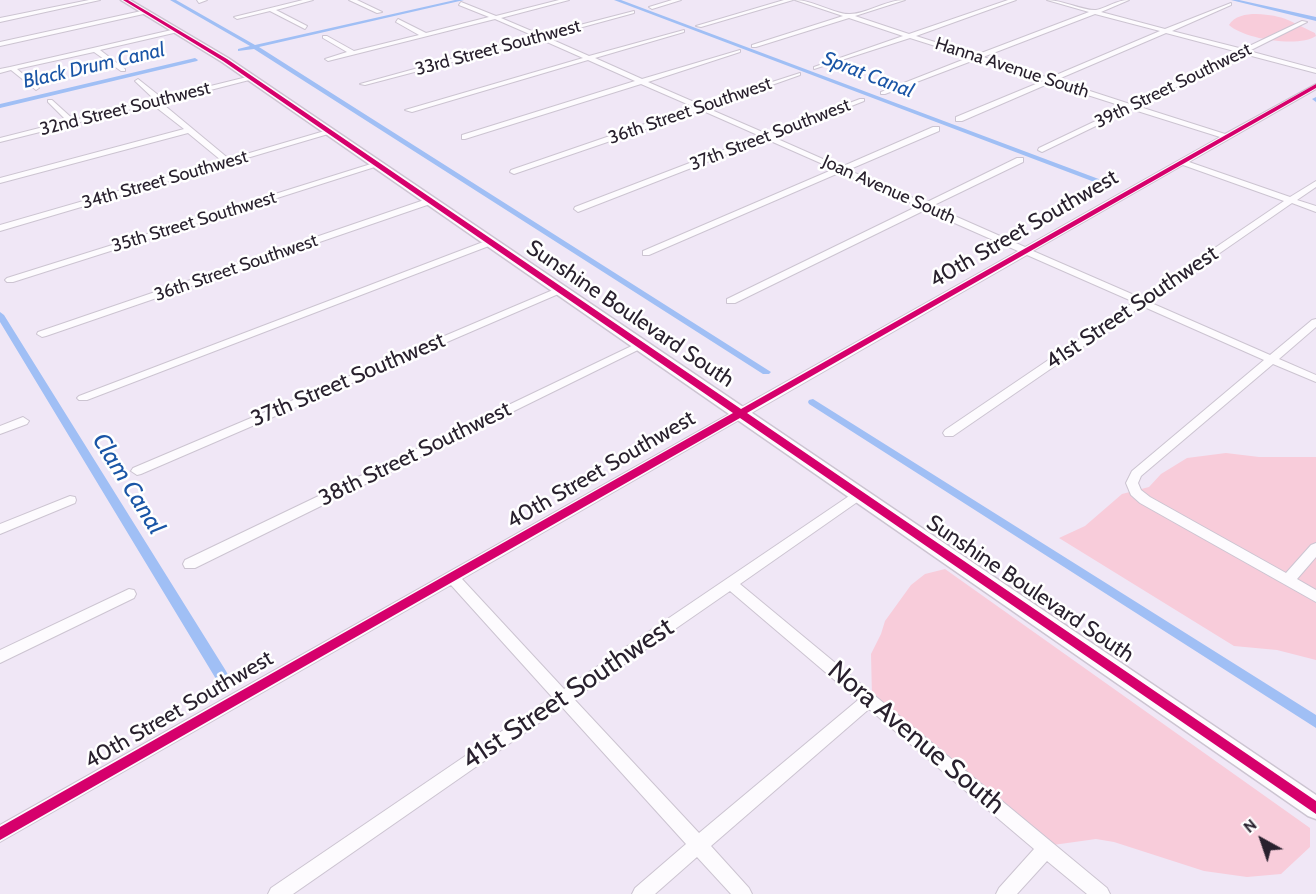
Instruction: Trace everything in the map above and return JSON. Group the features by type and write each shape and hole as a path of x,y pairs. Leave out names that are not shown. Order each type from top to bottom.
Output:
{"street":[{"path":"0,20 97,0"},
{"name":"Sunshine Boulevard South","path":"126,0 251,78 331,132 1316,808"},
{"path":"237,17 310,0"},
{"path":"352,0 379,12"},
{"path":"328,59 551,1 566,0"},
{"path":"652,7 678,0"},
{"path":"699,26 790,0"},
{"name":"Hanna Avenue South","path":"798,0 1226,137"},
{"path":"754,46 902,0"},
{"path":"816,68 1013,0"},
{"path":"1050,0 1316,71"},
{"path":"883,93 1126,0"},
{"name":"Joan Avenue South","path":"461,4 1316,379"},
{"path":"958,119 1229,4"},
{"path":"270,9 305,27"},
{"path":"0,44 146,12"},
{"name":"33rd Street Southwest","path":"363,84 632,12"},
{"path":"398,21 425,35"},
{"name":"39th Street Southwest","path":"1042,150 1304,22"},
{"path":"0,71 176,31"},
{"path":"409,110 682,31"},
{"path":"324,37 353,53"},
{"path":"94,49 123,70"},
{"path":"465,137 738,51"},
{"path":"12,68 36,88"},
{"name":"36th Street Southwest","path":"514,172 798,74"},
{"name":"32nd Street Southwest","path":"0,140 251,78"},
{"path":"138,81 160,100 160,106 228,162"},
{"name":"40th Street Southwest","path":"0,834 1316,86"},
{"name":"37th Street Southwest","path":"578,209 862,100"},
{"path":"50,101 72,122"},
{"path":"646,253 936,129"},
{"path":"0,181 189,130"},
{"name":"34th Street Southwest","path":"0,228 331,132"},
{"path":"731,301 1020,160"},
{"path":"1181,162 1316,209"},
{"name":"35th Street Southwest","path":"10,280 377,165"},
{"name":"41st Street Southwest","path":"949,433 1316,183"},
{"name":"36th Street Southwest","path":"42,334 430,201"},
{"path":"83,398 491,242"},
{"name":"37th Street Southwest","path":"137,471 560,290"},
{"path":"1316,322 1136,474 1131,483 1136,492 1145,500 1316,597"},
{"name":"38th Street Southwest","path":"190,564 640,345"},
{"path":"0,430 23,421"},
{"name":"41st Street Southwest","path":"277,894 859,495"},
{"path":"0,530 70,500"},
{"path":"1287,581 1316,548"},
{"path":"452,577 743,894"},
{"name":"Nora Avenue South","path":"730,583 1101,894"},
{"path":"0,657 129,594"},
{"path":"641,894 870,699"},
{"path":"1005,894 1047,848"}],"shaded area":[{"path":"1256,14 1287,20 1315,33 1316,36 1308,40 1297,41 1272,40 1247,34 1229,25 1241,16"},
{"path":"1226,453 1259,457 1316,457 1316,660 1277,650 1234,646 1059,538 1085,526 1122,494 1149,487 1161,474 1187,458"},
{"path":"945,569 1310,828 1310,847 1281,874 1247,877 1204,871 1114,842 1096,839 1053,845 872,697 871,654 885,621 911,585 925,574"}],"waterway":[{"path":"172,0 255,47"},
{"name":"Black Drum Canal","path":"255,47 462,0"},
{"name":"Sprat Canal","path":"616,0 1108,184"},
{"path":"1233,0 1316,19"},
{"name":"Black Drum Canal","path":"240,50 255,47"},
{"path":"255,47 766,372"},
{"name":"Black Drum Canal","path":"0,106 195,60"},
{"name":"Clam Canal","path":"0,315 221,675"},
{"path":"813,402 1316,722"}],"cycle path":[{"path":"125,0 225,60 1316,808"},
{"path":"0,834 1316,86"}]}
